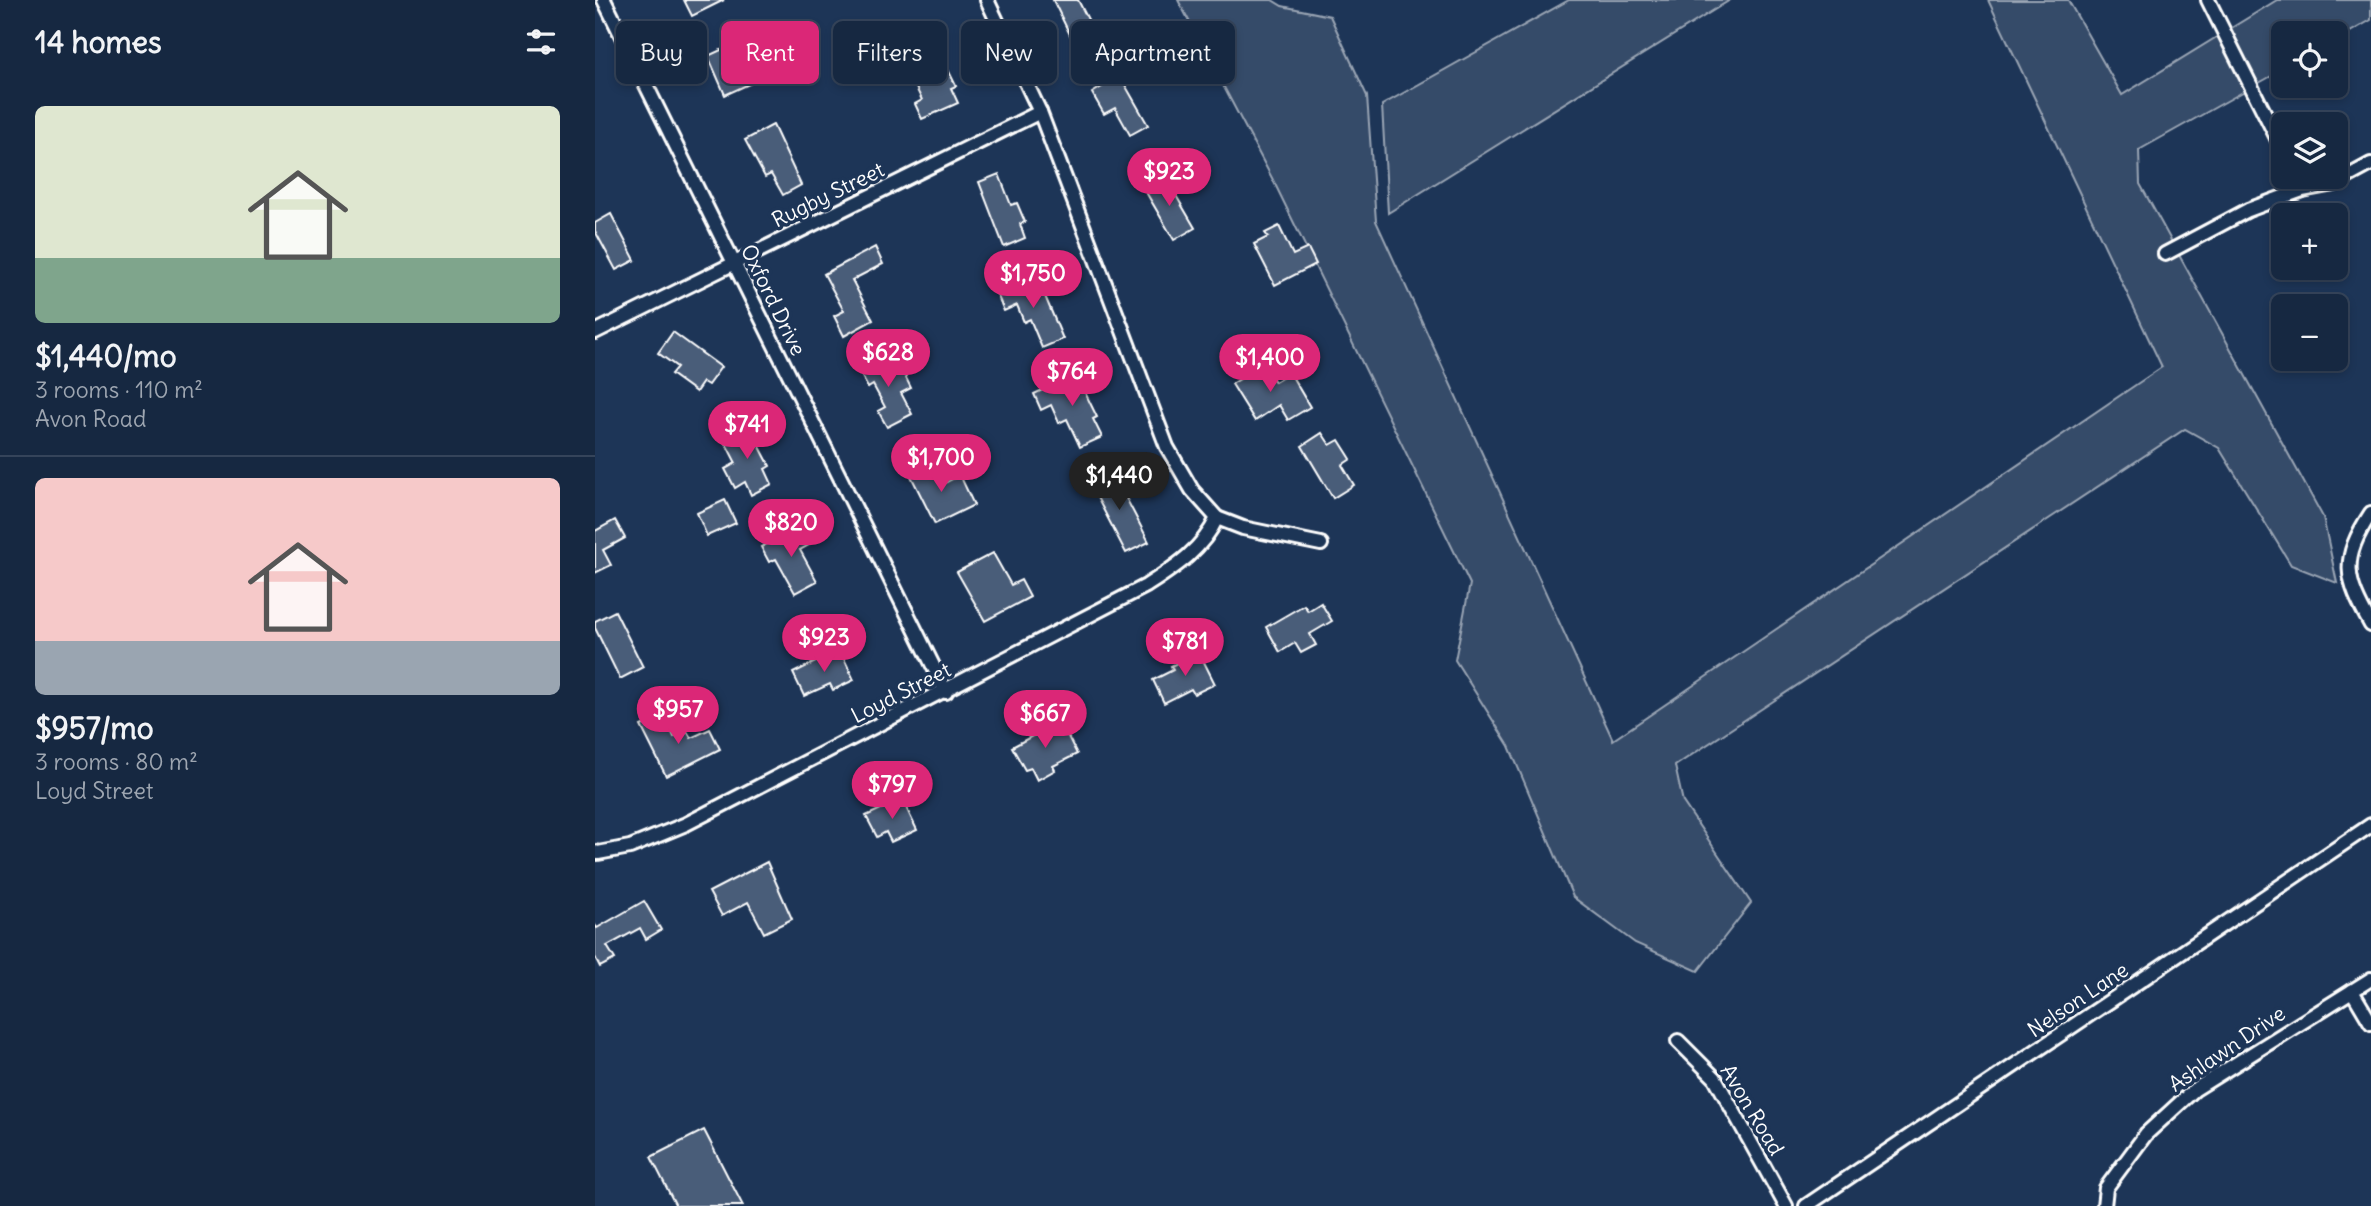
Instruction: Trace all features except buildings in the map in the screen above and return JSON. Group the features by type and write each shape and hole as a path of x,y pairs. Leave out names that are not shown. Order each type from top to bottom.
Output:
{"street":[{"name":"Oxford Drive","path":"604,0 946,692"},
{"path":"987,0 1040,112 1167,447 1192,490 1217,518 1243,528 1321,544"},
{"path":"2208,0 2271,126"},
{"name":"Rugby Street","path":"595,331 1040,112"},
{"path":"2165,254 2248,210 2301,190 2334,184 2371,164"},
{"path":"2371,513 2361,528 2349,562 2349,577 2353,593 2371,625"},
{"name":"Loyd Street","path":"595,852 630,847 687,824 1146,586 1182,563 1209,535 1217,518"},
{"name":"Nelson Lane","path":"1806,1206 2371,825"},
{"name":"Ashlawn Drive","path":"2104,1206 2106,1188 2146,1134 2194,1090 2371,979"},
{"path":"2352,991 2371,1023"},
{"name":"Avon Road","path":"1678,1041 1715,1078 1786,1206"}],"shaded area":[{"path":"1178,0 1272,0 1282,6 1330,16 1367,96 1376,221 1613,740 2162,367 1988,0 2068,0 2122,95 2277,0 2371,0 2371,20 2348,33 2348,21 2271,21 2271,76 2139,150 2140,184 2323,517 2337,583 2291,565 2219,448 2185,429 1675,766 1683,802 1751,903 1698,971 1635,943 1573,897 1509,746 1455,660 1470,584 1273,180 1222,84 1235,84 1235,21 1189,21"},
{"path":"1569,0 1730,0 1388,213 1382,105"}]}
